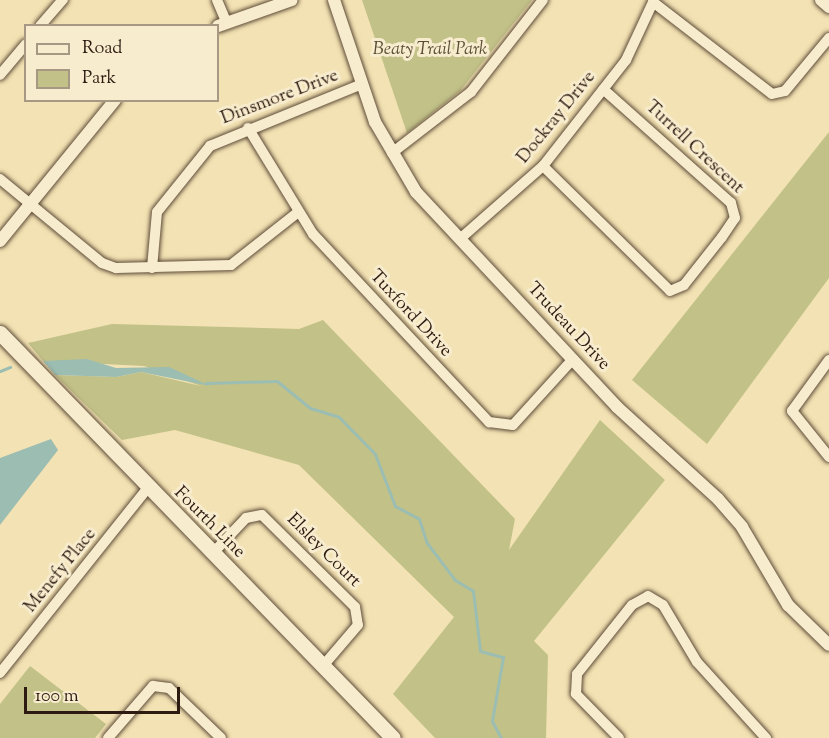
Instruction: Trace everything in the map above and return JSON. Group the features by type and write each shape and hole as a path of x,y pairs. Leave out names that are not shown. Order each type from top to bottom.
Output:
{"main road":[{"name":"Fourth Line","path":"0,333 147,489 213,553 393,738"}],"street":[{"path":"42,24 63,0"},
{"path":"217,0 222,24 292,0"},
{"name":"Trudeau Drive","path":"334,0 362,84 392,153 416,192 573,359 718,499 742,527 788,604 829,645"},
{"path":"392,153 471,92 543,0"},
{"path":"821,0 829,7"},
{"path":"653,1 772,94 785,91 829,38"},
{"name":"Dockray Drive","path":"461,238 543,166 641,36 653,1"},
{"path":"0,75 24,46"},
{"name":"Dinsmore Drive","path":"152,268 157,212 210,146 248,128 362,84"},
{"name":"Turrell Crescent","path":"543,166 670,291 684,285 722,237 735,218 731,203 603,89"},
{"path":"0,241 33,204 113,102"},
{"name":"Tuxford Drive","path":"248,128 297,213 489,422 513,425 573,359"},
{"path":"0,179 108,267 231,265 297,213"},
{"path":"829,360 792,411 829,457"},
{"name":"Menefy Place","path":"0,673 147,489"},
{"name":"Elsley Court","path":"213,553 246,518 262,515 356,607 357,625 323,666"},
{"path":"619,738 576,694 577,674 632,605 648,596 663,605 697,662 766,738"},
{"path":"108,738 147,690 161,686 179,695 220,738"}],"green space":[{"name":"Beaty Trail Park","path":"362,0 532,0 460,91 407,133"},
{"path":"829,132 829,278 707,444 632,380"},
{"path":"323,320 515,519 509,550 600,420 665,480 534,641 548,655 546,738 435,738 393,694 454,617 299,465 175,430 122,440 55,375 116,377 141,372 201,386 144,366 43,361 28,343 112,324 299,329"},
{"path":"30,666 106,724 95,738 0,738 0,704"}],"water":[{"path":"87,359 116,368 169,367 210,386 141,372 116,377 55,375 43,361"},
{"path":"51,439 58,450 0,525 0,458"}],"waterway":[{"path":"0,371 10,367"},
{"path":"206,383 277,381 310,408 339,417 375,454 395,506 419,519 427,543 455,580 473,591 480,651 503,657 492,721 501,738"}]}
